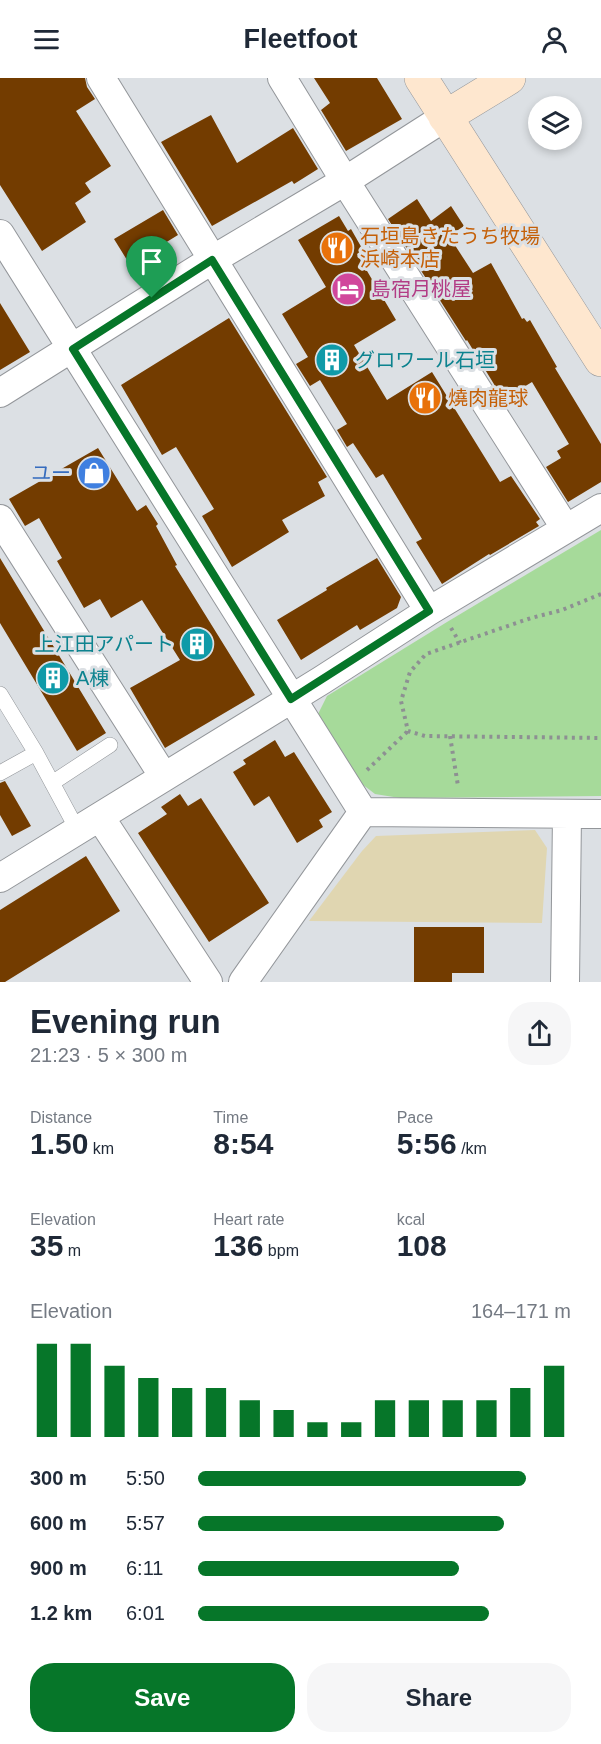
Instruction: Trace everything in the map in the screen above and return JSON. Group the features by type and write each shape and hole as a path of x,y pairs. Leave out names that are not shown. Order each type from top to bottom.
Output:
{"street":[{"path":"101,78 212,260 438,616"},
{"path":"282,78 566,529"},
{"path":"421,78 601,360"},
{"path":"0,393 509,78"},
{"path":"0,234 363,812"},
{"path":"0,878 291,699 438,616 566,529 601,508"},
{"path":"0,519 164,777"},
{"path":"363,812 601,814"},
{"path":"243,982 363,812"},
{"path":"565,982 567,814"},
{"path":"89,824 208,982"}],"lane":[{"path":"0,694 52,783 89,824"},
{"path":"52,783 110,745"},
{"path":"0,773 36,753"}],"path":[{"path":"408,731 401,701 410,672 426,654 531,618 562,610 601,594"},
{"path":"438,616 460,643"},
{"path":"408,731 425,736 601,738"},
{"path":"366,771 408,731"},
{"path":"450,736 458,788"}],"green space":[{"path":"601,530 601,796 400,798 375,794 362,784 318,714 327,696"}],"sand":[{"path":"535,830 547,848 542,923 309,921 376,836"}],"building":[{"path":"0,78 85,78 87,87 95,99 76,111 111,166 85,183 91,192 75,203 86,222 42,251 0,185"},
{"path":"314,78 377,78 402,119 346,151 321,110 330,103"},
{"path":"211,115 237,163 293,128 318,169 294,184 292,181 212,226 161,142"},
{"path":"417,199 431,221 451,206 464,226 449,236 473,273 491,263 522,319 524,318 527,322 530,320 557,367 555,368 601,444 601,482 568,502 546,467 561,458 557,451 569,444 532,382 504,399 388,219"},
{"path":"163,210 178,235 147,254 156,270 140,281 114,239"},
{"path":"339,216 348,231 351,229 363,250 357,254 396,320 354,345 387,400 432,372 500,482 511,476 540,519 536,522 539,526 442,584 416,542 422,539 383,474 376,478 353,443 347,447 337,430 347,424 320,380 310,386 296,364 308,357 282,314 326,287 298,240"},
{"path":"0,303 30,352 0,370"},
{"path":"229,318 327,477 318,482 325,496 282,520 289,532 232,567 202,516 214,509 176,447 162,455 121,385"},
{"path":"98,448 137,511 146,505 158,524 156,526 177,565 175,566 255,695 165,748 130,688 180,660 142,600 111,618 100,599 84,608 57,561 62,558 39,518 25,526 9,499"},
{"name":"A棟","path":"0,558 106,733 77,751 0,623"},
{"path":"377,558 401,597 397,608 360,630 357,625 301,660 277,620"},
{"path":"275,740 285,757 294,752 332,812 319,820 323,827 297,843 269,796 254,806 233,772 246,764 243,760"},
{"path":"5,781 31,826 12,836 0,815 0,783"},
{"path":"180,794 188,806 201,798 269,903 209,942 138,833 167,814 161,807"},
{"path":"86,856 120,911 5,982 0,982 0,910"},
{"path":"414,927 484,927 484,973 452,973 452,982 414,982"}],"place":[{"name":"石垣島きたうち牧場 浜崎本店","path":"337,248"},
{"name":"島宿月桃屋","path":"348,289"},
{"name":"グロワール石垣","path":"332,360"},
{"name":"燒肉龍球","path":"425,398"},
{"name":"ユー","path":"94,473"},
{"name":"上江田アパート","path":"197,644"},
{"name":"A棟","path":"53,678"}],"route":[{"path":"212,260 429,611 291,699 73,349 152,298 212,260"}]}
